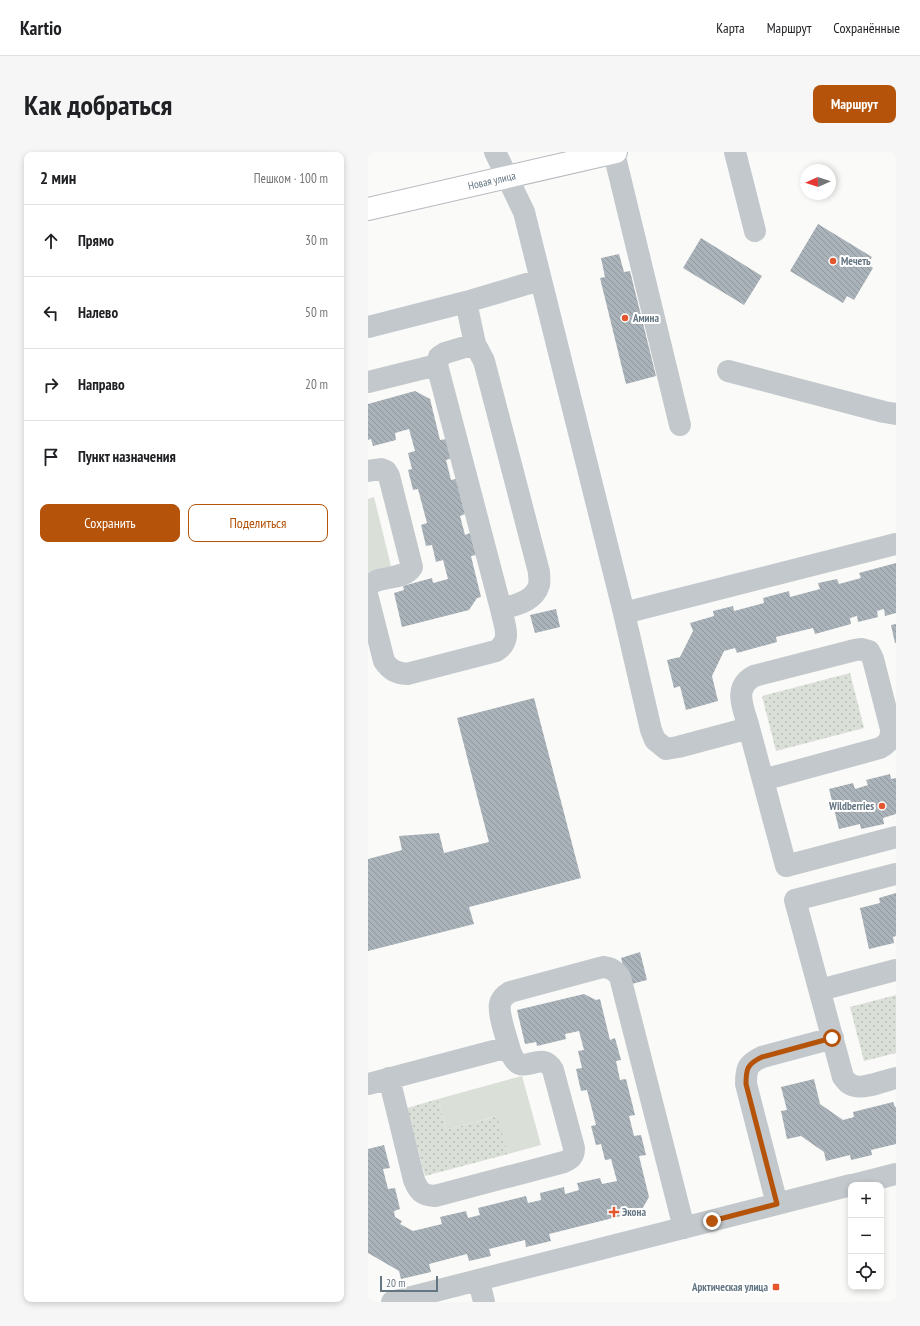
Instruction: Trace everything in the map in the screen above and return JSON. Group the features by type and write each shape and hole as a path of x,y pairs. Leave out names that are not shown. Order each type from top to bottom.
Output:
{"main road":[{"name":"Новая улица","path":"368,209 615,152"}],"street":[{"path":"495,152 524,212 624,613 651,730 655,740 666,749 749,728"},
{"path":"615,152 680,425"},
{"path":"735,152 755,231"},
{"path":"368,327 466,302 540,280"},
{"path":"466,302 475,344 484,361 539,572 539,585 533,595 525,602 501,609"},
{"path":"368,471 381,469 386,471 389,476 412,566 409,572 370,584 368,599 384,661 389,669 397,674 407,674 496,651 503,646 507,639 501,609 436,366 439,357 445,353 475,344"},
{"path":"368,382 436,366"},
{"path":"728,371 896,414"},
{"path":"624,613 896,544"},
{"path":"763,780 880,748 888,744 891,736 891,729 873,659 869,651 862,649 855,650 754,676 746,680 741,690 741,699 786,866 896,837"},
{"path":"896,874 795,900 843,1077 848,1083 856,1087 896,1078"},
{"path":"389,1078 414,1180 419,1190 427,1195 434,1196 571,1160 574,1154 574,1148 553,1070 550,1064 544,1061 527,1064 520,1064 516,1062 509,1047 500,1011 500,1003 503,996 510,992 603,967 615,970 620,977 684,1228"},
{"path":"820,990 896,970"},
{"path":"777,1204 746,1084 746,1073 752,1062 762,1057 832,1038"},
{"path":"368,1084 509,1047"},
{"path":"864,1182 896,1174"},
{"path":"392,1302 848,1186"},
{"path":"479,1281 484,1302"}],"shaded area":[{"path":"374,497 391,566 368,572 368,499"},
{"path":"850,673 864,728 776,751 762,696"},
{"path":"896,995 896,1053 864,1061 850,1007"},
{"path":"522,1076 541,1145 508,1154 497,1116 446,1130 438,1099"},
{"path":"438,1099 446,1130 498,1116 508,1154 425,1176 407,1108"}],"building":[{"name":"Мечеть","path":"818,224 872,257 867,264 873,268 854,300 847,296 843,303 790,271"},
{"path":"701,238 762,276 744,305 683,268"},
{"path":"619,254 624,272 630,271 656,376 626,384 600,278 605,277 601,258"},
{"path":"415,391 430,399 440,440 447,439 452,458 446,460 451,480 456,479 465,514 460,516 465,535 470,533 476,555 471,556 481,597 477,598 469,610 402,627 394,593 404,590 403,586 432,578 433,583 448,579 443,560 436,562 432,545 426,546 421,525 427,523 418,489 413,490 408,470 412,469 408,453 415,451 409,429 395,433 396,440 373,446 371,439 368,440 368,404"},
{"path":"896,563 896,613 885,616 884,609 877,611 878,617 858,622 857,616 850,618 851,624 815,634 813,628 776,637 777,642 737,653 735,648 724,651 712,676 718,701 686,710 680,686 674,688 667,660 680,657 693,631 690,623 714,616 713,611 733,606 734,611 764,603 763,598 789,591 790,597 820,589 818,583 837,579 839,584 861,578 859,573"},
{"path":"556,609 560,627 535,633 530,615"},
{"path":"896,624 896,643 895,643 891,625"},
{"path":"534,698 581,878 469,907 474,924 368,951 368,859 402,850 399,836 439,833 444,853 489,842 457,718"},
{"path":"890,774 891,779 896,778 896,814 883,818 884,824 861,829 860,824 839,829 829,789 853,783 855,789 868,785 866,780"},
{"path":"896,893 896,936 893,937 894,943 869,949 860,908 880,903 879,898"},
{"path":"640,952 647,980 628,985 621,958"},
{"path":"584,994 596,1000 600,999 610,1040 615,1038 621,1060 616,1061 620,1080 626,1079 635,1115 629,1116 634,1136 641,1135 646,1155 639,1156 649,1197 641,1211 549,1234 551,1241 526,1247 525,1240 489,1249 491,1256 469,1261 467,1254 429,1264 431,1272 401,1279 399,1271 368,1253 368,1149 384,1145 390,1168 383,1169 388,1189 395,1188 400,1209 394,1211 395,1217 402,1221 400,1224 413,1231 442,1224 440,1217 466,1211 468,1218 480,1215 478,1208 526,1196 528,1203 541,1200 540,1193 564,1187 565,1194 579,1190 577,1183 600,1178 602,1184 617,1181 611,1159 605,1160 601,1144 596,1145 591,1126 596,1125 587,1090 581,1091 576,1069 582,1068 578,1051 584,1050 579,1031 565,1034 566,1039 537,1046 536,1042 525,1044 517,1010"},
{"path":"814,1079 820,1104 843,1120 854,1117 853,1112 893,1102 896,1107 896,1144 871,1150 872,1155 851,1160 850,1155 826,1161 824,1152 801,1136 787,1139 781,1111 787,1110 781,1087"}],"place":[{"name":"Мечеть","path":"833,261"},
{"name":"Амина","path":"625,318"},
{"name":"Wildberries","path":"882,806"},
{"name":"Экона","path":"614,1212"},
{"name":"Арктическая улица","path":"776,1287"}],"route":[{"path":"712,1221 777,1204 746,1084 746,1073 752,1062 762,1057 832,1038"}]}
